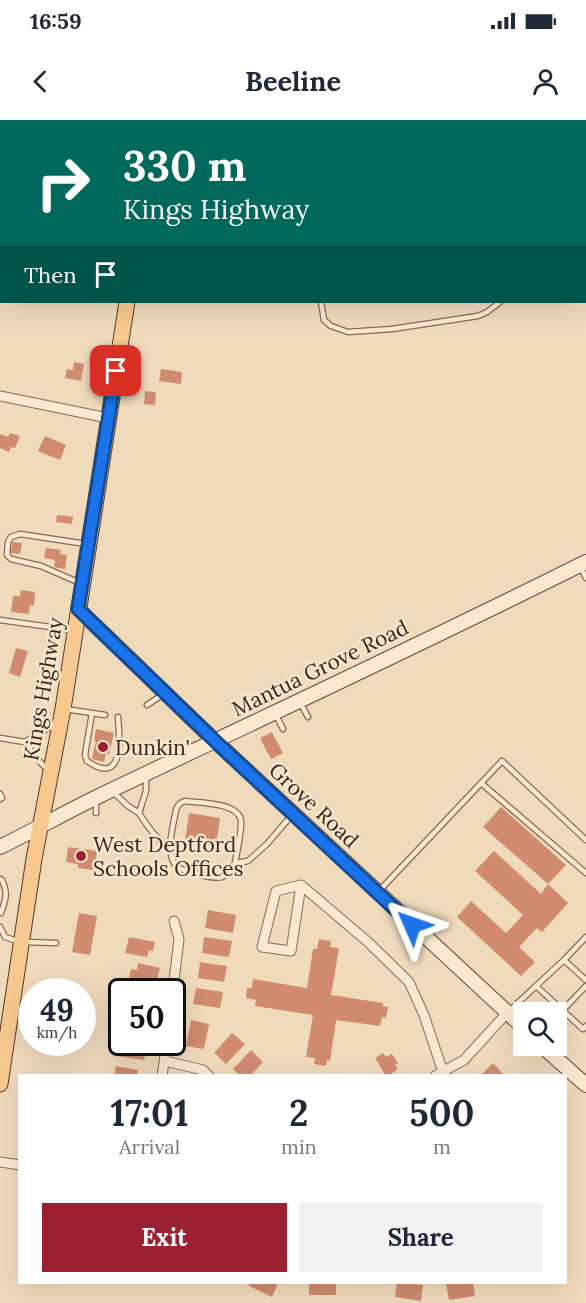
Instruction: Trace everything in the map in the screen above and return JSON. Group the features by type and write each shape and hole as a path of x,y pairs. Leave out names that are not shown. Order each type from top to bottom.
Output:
{"main road":[{"name":"Kings Highway","path":"0,1084 21,941 62,715 127,303"},
{"name":"Mantua Grove Road","path":"0,847 215,741 584,569"},
{"name":"Grove Road","path":"78,609 215,741 513,1018"},
{"path":"553,1056 586,1085"}],"street":[{"path":"0,396 108,418"},
{"path":"301,885 291,951 262,947 276,891 301,885"},
{"path":"301,885 368,942 409,982 424,1015 441,1074 464,1060 507,1013"},
{"path":"174,921 179,939 174,978"},
{"path":"162,1074 166,1056"},
{"path":"165,1061 203,1070 207,1074"},
{"path":"0,1162 18,1165"}],"lane":[{"path":"321,303 324,320 331,326 348,332 392,329 478,316 499,303"},
{"path":"82,584 41,566 11,559 7,555 8,542 11,537 20,534 88,544"},
{"path":"0,620 75,630"},
{"path":"147,705 165,692"},
{"path":"300,701 308,717"},
{"path":"92,713 85,755 87,762 101,768 108,768 117,760 120,742 118,717"},
{"path":"0,738 26,742 62,715 92,713 105,716"},
{"path":"274,713 283,729"},
{"path":"26,742 50,772"},
{"path":"377,893 502,761 586,840"},
{"path":"139,813 146,791 146,774"},
{"path":"482,783 586,873"},
{"path":"111,791 139,813 148,828 170,850"},
{"path":"0,794 2,798 0,799"},
{"path":"96,798 96,813"},
{"path":"185,801 224,806 237,813 241,820 235,863 223,876 215,878 177,868 174,865 170,850 177,805 185,801"},
{"path":"235,863 248,861 267,844 293,814"},
{"path":"0,879 6,890 5,902 0,914"},
{"path":"0,927 5,937 21,941 56,943"},
{"path":"507,1013 586,937"},
{"path":"564,960 586,980"},
{"path":"536,986 553,1002"},
{"path":"567,1007 586,986"},
{"path":"567,1015 583,1029 586,1026"}],"building":[{"path":"74,362 84,364 81,381 65,378 67,369 73,370"},
{"path":"161,369 182,372 181,384 159,381"},
{"path":"145,391 156,392 155,405 144,404"},
{"path":"10,433 20,436 15,448 11,447 9,452 0,448 0,434 8,437"},
{"path":"45,436 66,445 60,460 38,451"},
{"path":"57,515 73,517 72,524 56,522"},
{"path":"12,542 22,543 20,554 11,553"},
{"path":"46,548 61,550 60,554 67,555 65,569 54,567 55,560 44,558"},
{"path":"21,590 35,592 34,606 30,605 29,614 11,612 13,596 20,596"},
{"path":"16,648 28,651 20,677 9,673"},
{"name":"Dunkin'","path":"96,729 114,733 109,754 106,753 104,762 92,759"},
{"path":"272,732 283,753 271,759 260,738"},
{"path":"501,807 566,865 548,884 483,827"},
{"path":"189,813 220,818 216,846 185,842"},
{"name":"West Deptford Schools Offices","path":"68,847 97,851 94,870 78,868 78,864 66,862"},
{"path":"494,851 541,894 548,884 568,903 542,932 537,928 519,947 535,962 521,976 457,917 471,901 506,933 523,915 475,871"},
{"path":"208,910 236,915 233,933 205,928"},
{"path":"79,913 97,916 90,955 72,952"},
{"path":"129,937 155,942 153,951 149,950 147,957 125,953"},
{"path":"204,937 232,941 229,957 202,953"},
{"path":"319,939 331,941 330,947 339,948 331,995 383,1003 383,1006 388,1007 386,1018 382,1017 380,1026 336,1020 330,1061 327,1060 326,1066 314,1064 315,1058 306,1057 313,1015 255,1006 256,1000 246,998 247,988 252,988 253,979 307,988 313,949 317,949"},
{"path":"200,962 227,966 224,982 198,978"},
{"path":"138,963 160,968 158,978 129,978 131,969 137,970"},
{"path":"196,988 223,992 220,1008 193,1004"},
{"path":"191,1020 209,1024 204,1049 186,1046"},
{"path":"232,1033 245,1044 226,1064 214,1053"},
{"path":"251,1050 263,1062 252,1074 238,1074 233,1069"},
{"path":"383,1053 386,1057 392,1054 398,1063 395,1065 398,1069 393,1074 385,1074 375,1058"},
{"path":"116,1056 145,1056 144,1060"},
{"path":"493,1063 503,1074 482,1074"},
{"path":"116,1066 138,1070 137,1074 114,1074"},
{"path":"250,1284 278,1284 272,1297 249,1286"},
{"path":"309,1284 336,1284 336,1295 309,1295"},
{"path":"397,1284 423,1285 421,1301 395,1297"},
{"path":"446,1284 473,1284 475,1296 449,1300"}],"place":[{"name":"Dunkin'","path":"103,747"},
{"name":"West Deptford Schools Offices","path":"81,856"}],"route":[{"path":"116,371 78,609 412,925"}]}
